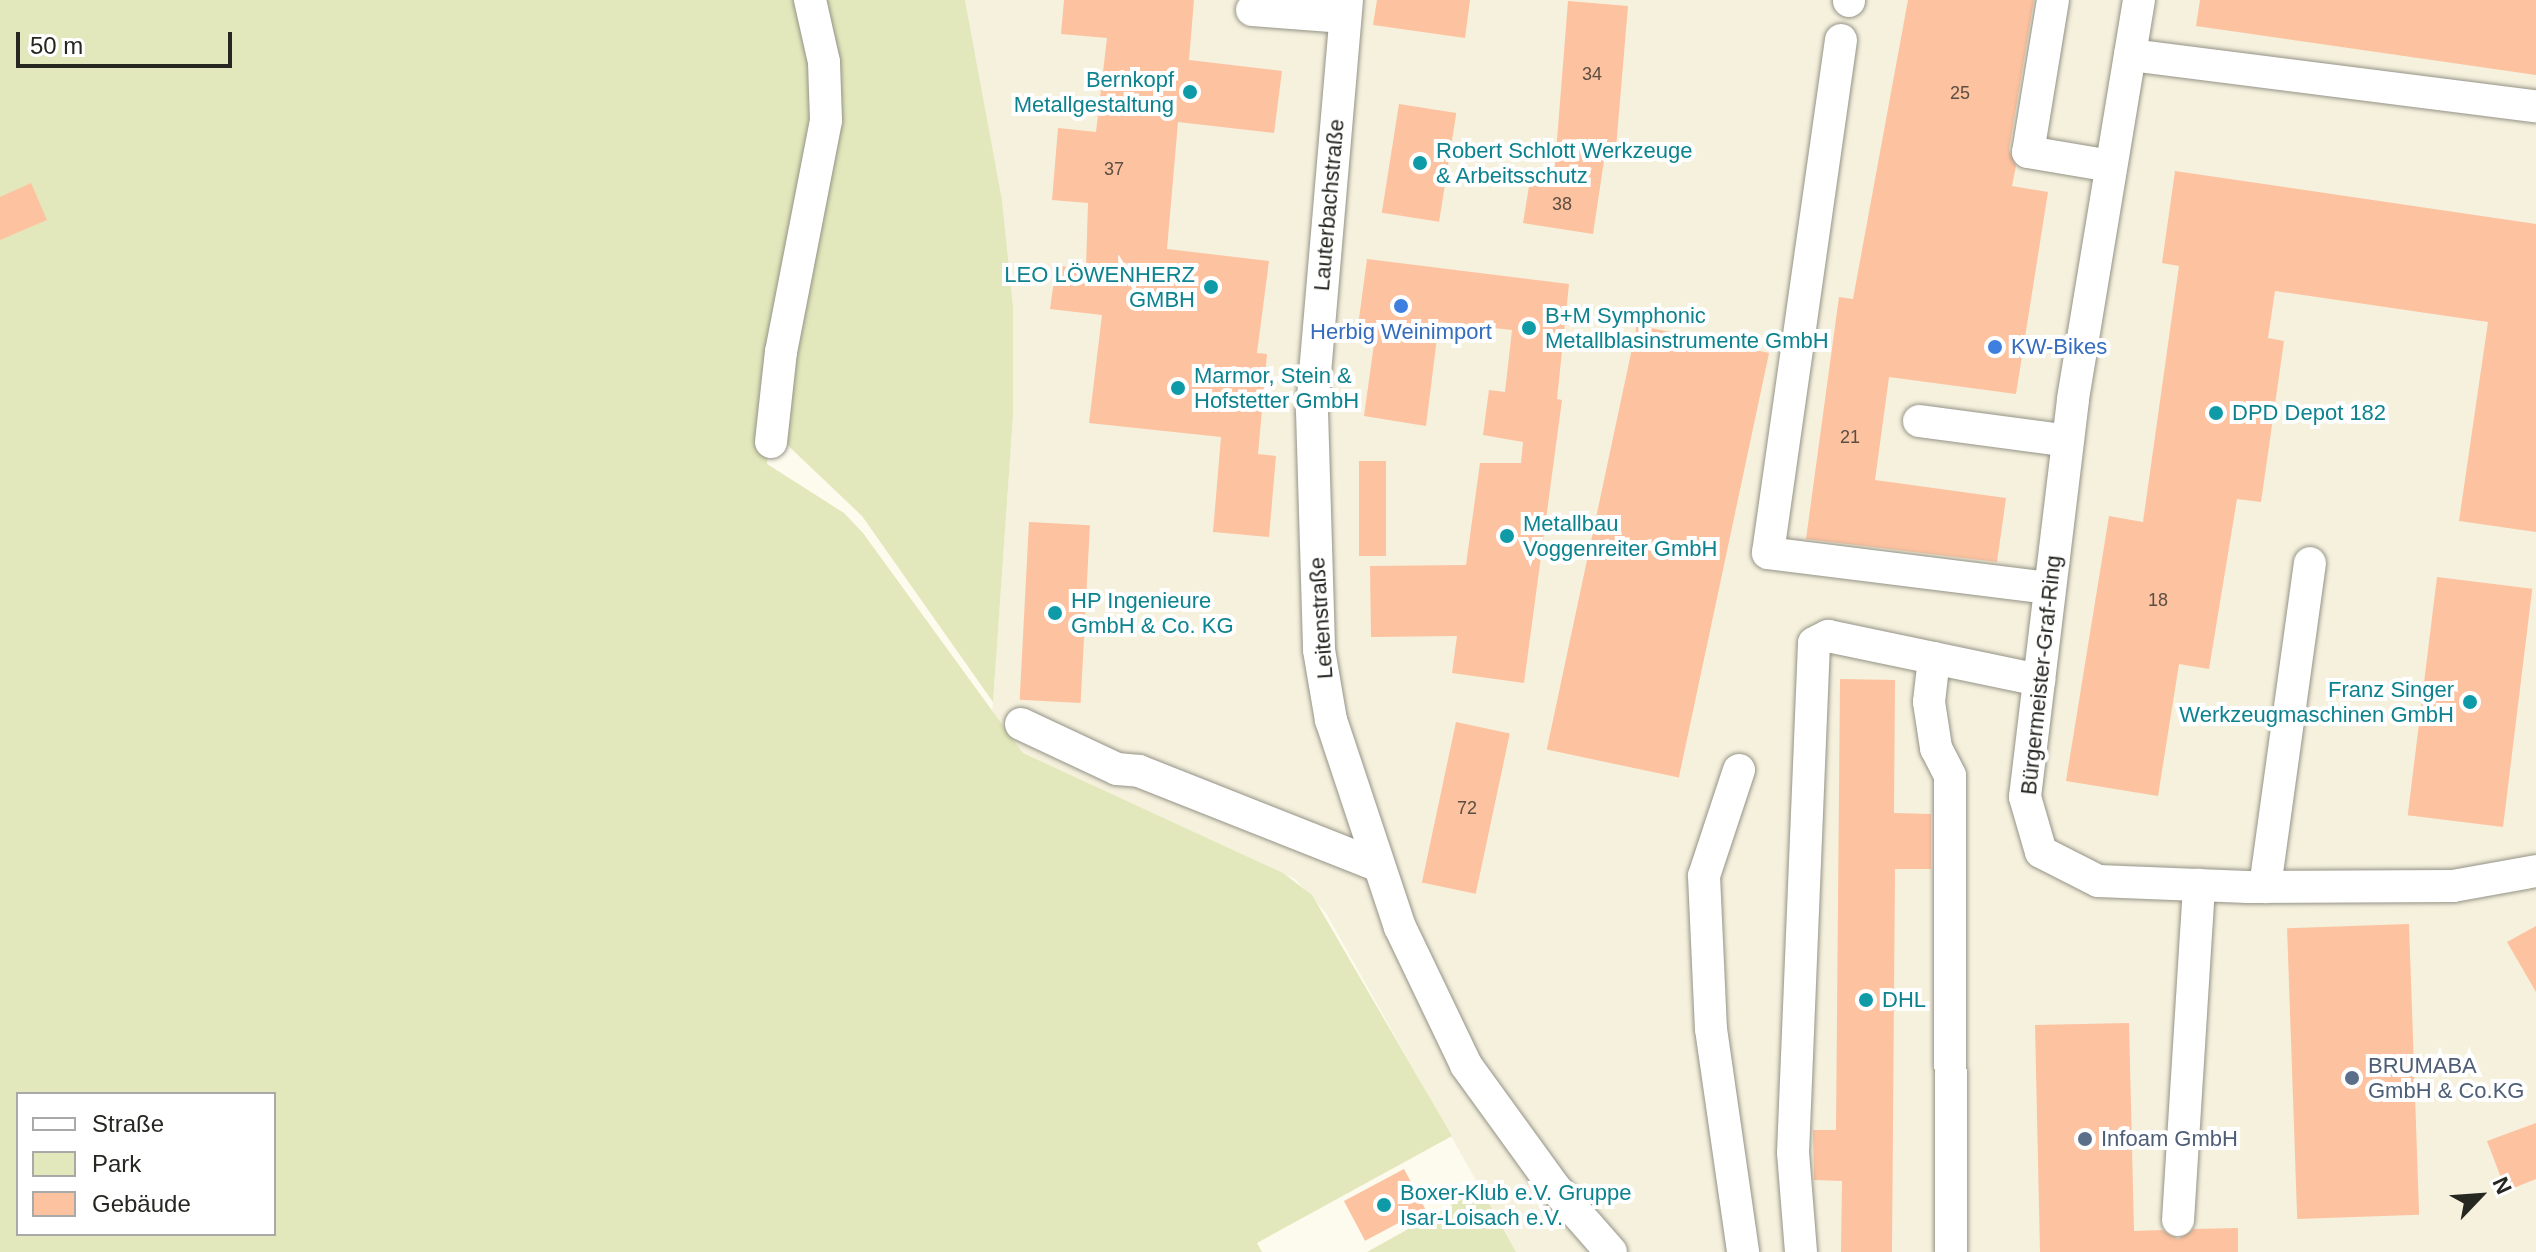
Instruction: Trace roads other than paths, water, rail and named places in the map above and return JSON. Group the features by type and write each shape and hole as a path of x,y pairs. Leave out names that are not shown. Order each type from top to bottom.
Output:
{"street":[{"path":"771,442 781,352 826,120 824,62 810,0"},
{"path":"2053,0 2028,152 2111,166"},
{"name":"Bürgermeister-Graf-Ring","path":"2139,0 2068,441 2025,797 2041,852 2098,881 2199,885 2453,886 2536,871"},
{"path":"1252,10 1346,9"},
{"name":"Lauterbachstraße","path":"1312,411 1346,9"},
{"path":"1841,40 1768,553 2050,588"},
{"path":"2130,55 2536,106"},
{"name":"Leitenstraße","path":"1312,411 1319,650 1331,720 1377,865 1466,1065 1555,1188 1611,1252"},
{"path":"1919,421 2068,441"},
{"path":"2265,887 2310,563"},
{"path":"1801,1252 1793,1153 1814,643 1828,636 2039,680"},
{"path":"1934,658 1929,702 1936,748 1950,776 1951,1252"},
{"path":"1021,724 1117,769 1139,771 1377,865"},
{"path":"1739,770 1704,876 1711,1029 1743,1252"},
{"path":"2178,1220 2199,885"}],"place":[{"name":"Bernkopf Metallgestaltung","path":"1190,92"},
{"name":"Robert Schlott Werkzeuge & Arbeitsschutz","path":"1420,163"},
{"name":"LEO LÖWENHERZ GMBH","path":"1211,287"},
{"name":"Herbig Weinimport","path":"1401,306"},
{"name":"B+M Symphonic Metallblasinstrumente GmbH","path":"1529,328"},
{"name":"KW-Bikes","path":"1995,347"},
{"name":"Marmor, Stein & Hofstetter GmbH","path":"1178,388"},
{"name":"DPD Depot 182","path":"2216,413"},
{"name":"Metallbau Voggenreiter GmbH","path":"1507,536"},
{"name":"HP Ingenieure GmbH & Co. KG","path":"1055,613"},
{"name":"Franz Singer Werkzeugmaschinen GmbH","path":"2470,702"},
{"name":"DHL","path":"1866,1000"},
{"name":"BRUMABA GmbH & Co.KG","path":"2352,1078"},
{"name":"Infoam GmbH","path":"2085,1139"},
{"name":"Boxer-Klub e.V. Gruppe Isar-Loisach e.V.","path":"1384,1205"}]}
